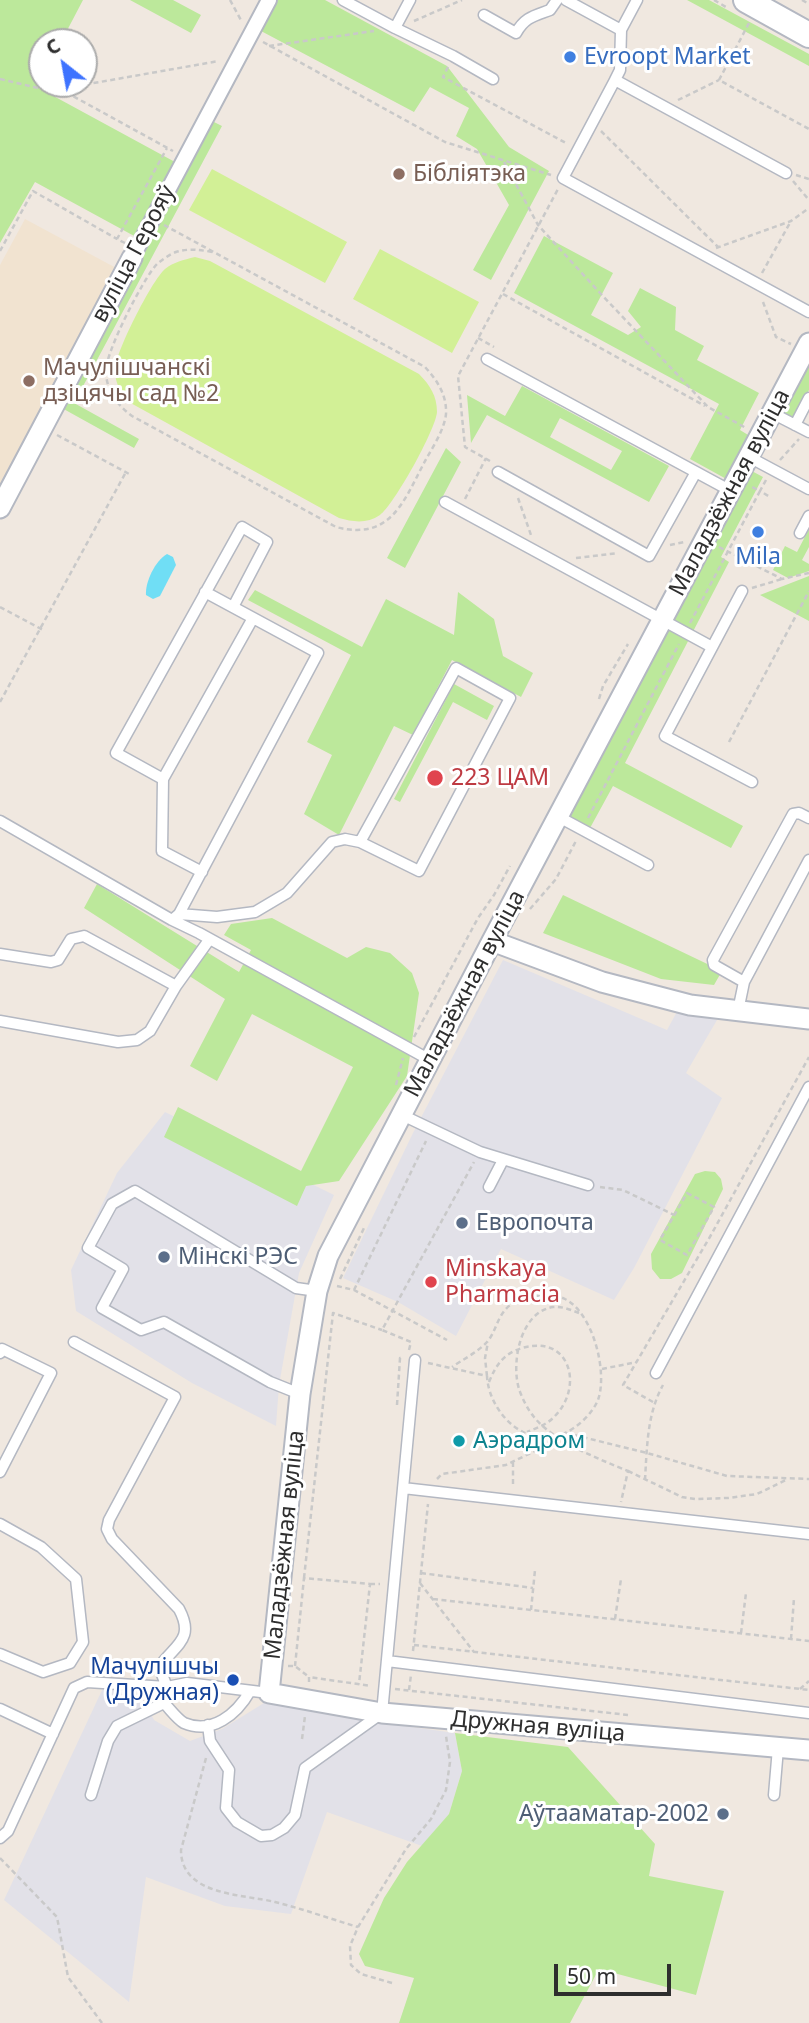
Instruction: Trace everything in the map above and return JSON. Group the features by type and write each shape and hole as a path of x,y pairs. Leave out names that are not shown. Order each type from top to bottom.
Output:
{"street":[{"name":"вуліца Герояў","path":"0,508 269,0"},
{"path":"749,10 809,35"},
{"name":"Маладзёжная вуліца","path":"260,1692 300,1394 317,1291 328,1256 807,347"},
{"path":"492,941 602,982 690,1005 809,1019"},
{"name":"Дружная вуліца","path":"260,1692 382,1713 809,1750"}],"lane":[{"path":"343,0 492,79"},
{"path":"395,28 410,0"},
{"path":"484,15 516,33 531,15 550,10 557,0"},
{"path":"566,0 621,30"},
{"path":"637,0 621,30 620,70 563,178 809,312"},
{"path":"615,80 786,173"},
{"path":"487,359 731,491"},
{"path":"795,425 809,398"},
{"path":"772,413 809,432"},
{"path":"749,457 809,489"},
{"path":"498,472 649,556 696,472"},
{"path":"445,502 712,648"},
{"path":"800,533 809,516"},
{"path":"163,779 116,753 242,527 267,542 233,607"},
{"path":"742,591 665,736 752,782"},
{"path":"175,917 202,872 318,653 205,592"},
{"path":"202,872 162,851 163,779 253,618"},
{"path":"175,917 217,917 255,912 287,893 332,842 345,839 360,842 419,871 510,698 457,668 360,842"},
{"path":"744,982 714,965 713,960 793,814 799,813 809,818"},
{"path":"559,817 648,865"},
{"path":"0,821 175,917 209,940 430,1060"},
{"path":"738,1011 744,982 809,860"},
{"path":"0,954 51,962 58,960 71,939 84,936 176,986"},
{"path":"0,1021 118,1042 137,1040 150,1031 176,986 209,940"},
{"path":"656,1373 809,1087"},
{"path":"402,1115 480,1152 589,1185"},
{"path":"489,1187 503,1160"},
{"path":"300,1394 270,1382 164,1322 141,1330 102,1308 123,1269 88,1248 113,1204 135,1191 296,1288 317,1291"},
{"path":"74,1342 175,1396 109,1520 107,1529 112,1539 180,1609 187,1623 187,1634 159,1667 167,1687 164,1703"},
{"path":"0,1353 2,1349 51,1373 0,1472"},
{"path":"208,1726 210,1741 229,1770 226,1808 237,1822 261,1836 272,1835 284,1828 295,1815 305,1768 382,1713 415,1360"},
{"path":"403,1488 809,1534"},
{"path":"0,1524 41,1548 76,1578 83,1642 70,1663 43,1672 0,1654"},
{"path":"387,1661 809,1713"},
{"path":"0,1838 8,1831 74,1688 87,1682 167,1687 187,1684 260,1692"},
{"path":"164,1703 182,1722 208,1726 224,1721 245,1700 260,1692"},
{"path":"91,1794 108,1741 117,1726 164,1703"},
{"path":"0,1709 53,1734"},
{"path":"774,1795 778,1748"}],"path":[{"path":"230,0 250,36 445,142 563,178 458,376 465,447 486,458 459,509"},
{"path":"802,0 809,4"},
{"path":"665,107 719,80 749,10"},
{"path":"453,56 443,77 578,150"},
{"path":"98,82 238,58"},
{"path":"0,79 28,86"},
{"path":"719,80 809,129"},
{"path":"76,98 185,158"},
{"path":"593,122 718,247"},
{"path":"117,239 167,148"},
{"path":"504,162 538,225 708,407"},
{"path":"786,173 809,200"},
{"path":"0,251 33,191 117,239 134,254"},
{"path":"701,253 791,222 809,208"},
{"path":"153,219 425,367 436,379 444,394 446,414 442,429 395,515 382,525 352,531 336,527 132,416 121,408 109,391 106,370 110,349 157,264 174,253 195,248 213,252"},
{"path":"791,222 757,284 776,337 807,347"},
{"path":"502,293 750,430"},
{"path":"43,427 131,475"},
{"path":"0,702 126,472"},
{"path":"634,731 760,491"},
{"path":"728,551 782,579"},
{"path":"742,591 809,573"},
{"path":"729,742 809,591"},
{"path":"0,607 46,631"},
{"path":"645,1480 653,1402 623,1385 809,1057"},
{"path":"354,1290 432,1128"},
{"path":"589,1185 623,1189 674,1215"},
{"path":"687,1193 714,1207 702,1229 687,1255 660,1240 687,1193"},
{"path":"702,1229 710,1235"},
{"path":"337,1286 354,1290 447,1340"},
{"path":"409,1690 428,1486 442,1474 513,1462 541,1448 558,1436 573,1430 597,1401 601,1369 589,1326 564,1298 530,1296 512,1303 497,1319 485,1358 487,1385 500,1413 524,1433 542,1437 558,1436"},
{"path":"579,1313 564,1307 552,1307 540,1312 526,1330 518,1349 519,1389 533,1417 542,1425 591,1455 681,1497 708,1499 757,1494 790,1478"},
{"path":"295,1666 332,1313 382,1330"},
{"path":"452,1367 488,1342"},
{"path":"487,1385 496,1366 506,1354 518,1349 537,1344 549,1346 566,1361 569,1373 566,1400 553,1419 524,1433"},
{"path":"415,1360 487,1376"},
{"path":"601,1369 636,1362"},
{"path":"565,1433 727,1476 809,1479"},
{"path":"513,1462 513,1500"},
{"path":"619,1513 628,1471"},
{"path":"531,1610 535,1570"},
{"path":"421,1573 533,1588"},
{"path":"304,1578 370,1584 359,1684"},
{"path":"615,1619 621,1580"},
{"path":"420,1582 474,1652"},
{"path":"741,1633 747,1593"},
{"path":"790,1639 794,1598"},
{"path":"433,1599 809,1641"},
{"path":"414,1645 809,1690"},
{"path":"800,1689 809,1681"},
{"path":"392,1983 361,1974 352,1965 350,1946 358,1927 406,1849 431,1819 446,1790 450,1762 444,1719"},
{"path":"210,1741 181,1850 181,1862 188,1873 198,1882 229,1895 274,1902 358,1927"},
{"path":"0,1858 57,1917 68,1977 102,2023"}],"shaded area":[{"name":"Мачулішчанскі дзіцячы сад №2","path":"25,219 118,269 0,494 0,265"},
{"path":"503,960 667,1030 679,1008 717,1020 686,1073 722,1098 634,1268 614,1300 501,1249 456,1336 398,1302 343,1278 413,1133"},
{"path":"165,1112 334,1195 299,1273 279,1385 276,1426 192,1383 76,1311 71,1270 117,1173"},
{"path":"103,1688 140,1693 154,1720 190,1741 222,1729 264,1703 455,1733 462,1771 449,1814 422,1846 327,1812 291,1914 225,1906 146,1877 129,2002 4,1900"}],"green space":[{"path":"0,0 83,0 68,28 28,28 28,98 57,98 175,162 136,237 35,182 0,243"},
{"path":"130,0 173,0 201,15 191,33"},
{"path":"278,0 325,0 447,66 509,147 549,171 491,280 473,270 509,205 477,149 456,136 469,108 430,87 414,112 261,31"},
{"path":"687,0 709,0 809,54 809,66"},
{"path":"212,121 222,126 74,403 139,439 134,448 60,407"},
{"path":"212,169 347,242 325,283 189,210"},
{"path":"544,236 613,273 591,315 628,335 641,327 628,311 640,288 676,307 675,330 704,346 697,360 759,393 740,430 753,438 730,481 690,459 719,404 514,293"},
{"path":"380,249 479,302 452,353 353,299"},
{"path":"195,257 210,261 419,374 426,382 436,401 435,421 404,482 380,515 360,521 339,518 127,401 117,383 115,371 127,335 143,302 165,269"},
{"path":"809,356 809,390 794,419 779,410"},
{"path":"522,386 669,466 649,502 487,415 471,443 467,395 505,416","holes":["560,418 622,451 611,470 550,437"]},
{"path":"446,448 461,462 405,568 387,558"},
{"path":"748,469 763,477 721,557 729,562 625,763 743,826 731,848 613,786 590,828 566,814"},
{"path":"809,529 809,547 802,560 809,564 809,571 788,578 773,570 785,546 797,552"},
{"path":"809,576 809,621 760,595"},
{"path":"255,590 362,647 386,599 454,635 458,592 494,619 503,656 533,673 521,697 452,660 413,735 394,726 339,835 304,814 332,755 307,742 351,655 248,600"},
{"path":"454,684 494,706 487,720 453,702 400,802 394,799"},
{"path":"97,884 239,972 251,950 224,935 231,924 272,918 347,958 366,947 390,953 412,973 419,993 407,1076 339,1181 306,1186 297,1206 164,1137 178,1107 301,1171 353,1067 252,1014 217,1081 190,1066 225,999 84,908"},
{"path":"563,895 722,971 714,985 661,979 543,933"},
{"path":"715,1172 721,1179 723,1189 682,1273 671,1279 660,1279 652,1269 651,1254 695,1174"},
{"path":"455,1733 568,1747 655,1844 649,1876 724,1891 696,1995 599,1969 570,2023 399,2023 414,1978 365,1966 359,1954 384,1898 407,1862 449,1814 462,1771"}],"water":[{"path":"167,554 173,557 176,565 160,596 153,599 146,595 147,584 155,567"}],"place":[{"name":"Evroopt Market","path":"570,57"},
{"name":"Бібліятэка","path":"399,174"},
{"name":"Мачулішчанскі дзіцячы сад №2","path":"29,381"},
{"name":"Mila","path":"758,532"},
{"name":"223 ЦAM","path":"435,778"},
{"name":"Европочта","path":"462,1223"},
{"name":"Мінскі РЭС","path":"164,1257"},
{"name":"Minskaya Pharmacia","path":"431,1282"},
{"name":"Аэрадром","path":"459,1441"},
{"name":"Мачулішчы (Дружная)","path":"233,1680"},
{"name":"Аўтааматар-2002","path":"723,1814"}]}
